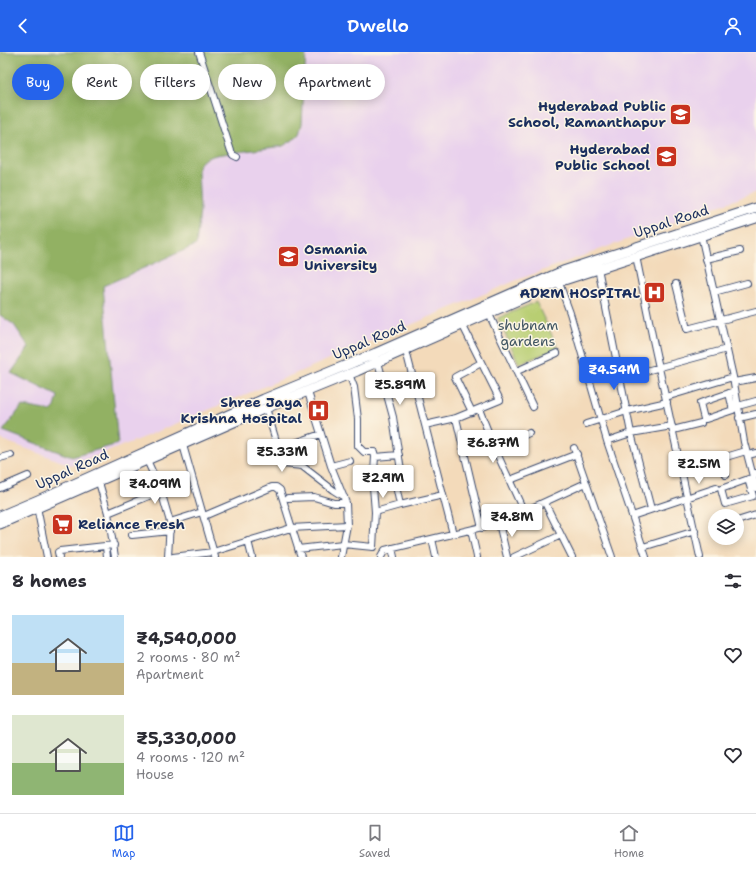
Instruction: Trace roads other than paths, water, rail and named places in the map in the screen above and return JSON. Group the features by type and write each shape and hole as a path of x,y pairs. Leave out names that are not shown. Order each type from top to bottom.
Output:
{"highway":[{"name":"Uppal Road","path":"145,456 272,396 404,346 557,278 563,271 756,208"},
{"path":"1,516 37,507 97,477 145,456 183,445 266,408 308,392 378,362 404,346 462,324 557,278 598,268 756,218"},
{"name":"Uppal Road","path":"1,516 97,477"}],"street":[{"path":"199,52 231,151 233,155 237,157"},
{"path":"701,235 733,380 733,410 706,419 704,418 700,403 732,392"},
{"path":"706,259 740,251"},
{"path":"636,256 700,557"},
{"path":"598,268 631,433 651,509"},
{"path":"557,278 570,313 607,441 646,557"},
{"path":"714,292 747,283"},
{"path":"676,284 687,328 756,311"},
{"path":"488,312 534,407"},
{"path":"425,425 456,418 500,400 462,324"},
{"path":"404,346 453,534"},
{"path":"620,378 727,350"},
{"path":"517,371 557,353"},
{"path":"378,362 393,417 401,471"},
{"path":"472,412 455,377 481,364"},
{"path":"298,550 344,544 373,547 376,512 373,487 375,457 374,452 364,452 358,446 358,419 354,387 349,374"},
{"path":"586,424 733,380 756,378"},
{"path":"308,392 331,466 345,500 347,525 341,557"},
{"path":"732,392 738,406 739,418 756,488"},
{"path":"738,406 756,401"},
{"path":"266,408 283,464 302,466 345,500"},
{"path":"479,409 524,512"},
{"path":"739,418 756,414"},
{"path":"456,418 482,528"},
{"path":"607,441 631,433 701,423"},
{"path":"496,449 528,433"},
{"path":"292,444 321,434"},
{"path":"183,445 214,554"},
{"path":"574,448 612,557"},
{"path":"709,462 747,453 756,454"},
{"path":"510,480 577,454"},
{"path":"0,458 11,455"},
{"path":"375,457 399,455"},
{"path":"145,456 161,491 170,522 168,557"},
{"path":"722,458 726,475"},
{"path":"331,466 350,461"},
{"path":"0,488 28,476"},
{"path":"752,476 754,496 725,504 721,489 752,476"},
{"path":"97,477 108,513 115,557"},
{"path":"381,557 385,550 392,548 499,524 586,483"},
{"path":"396,486 400,505"},
{"path":"170,522 203,514 272,487 276,487 280,490 301,557"},
{"path":"632,516 716,488"},
{"path":"108,513 161,491"},
{"path":"376,512 443,495"},
{"path":"288,498 314,497 334,504 345,500"},
{"path":"545,503 572,557"},
{"path":"37,507 48,557"},
{"path":"744,519 756,516"},
{"path":"499,524 506,557"},
{"path":"173,557 214,554 291,528 347,525"},
{"path":"471,530 477,557"},
{"path":"132,535 170,531"},
{"path":"643,547 695,531"},
{"path":"514,557 525,555 561,535"},
{"path":"432,539 436,557"},
{"path":"248,542 252,557"},
{"path":"59,557 58,552 60,551 114,545"},
{"path":"106,546 107,557"},
{"path":"392,548 394,557"}],"place":[{"name":"Hyderabad Public School, Ramanthapur","path":"681,114"},
{"name":"Hyderabad Public School","path":"666,157"},
{"name":"Osmania University","path":"289,257"},
{"name":"ADRM HOSPITAL","path":"655,293"},
{"name":"Shree Jaya Krishna Hospital","path":"318,410"},
{"name":"Reliance Fresh","path":"63,524"}],"park label":[{"name":"shubnam gardens","path":"528,334"}]}
